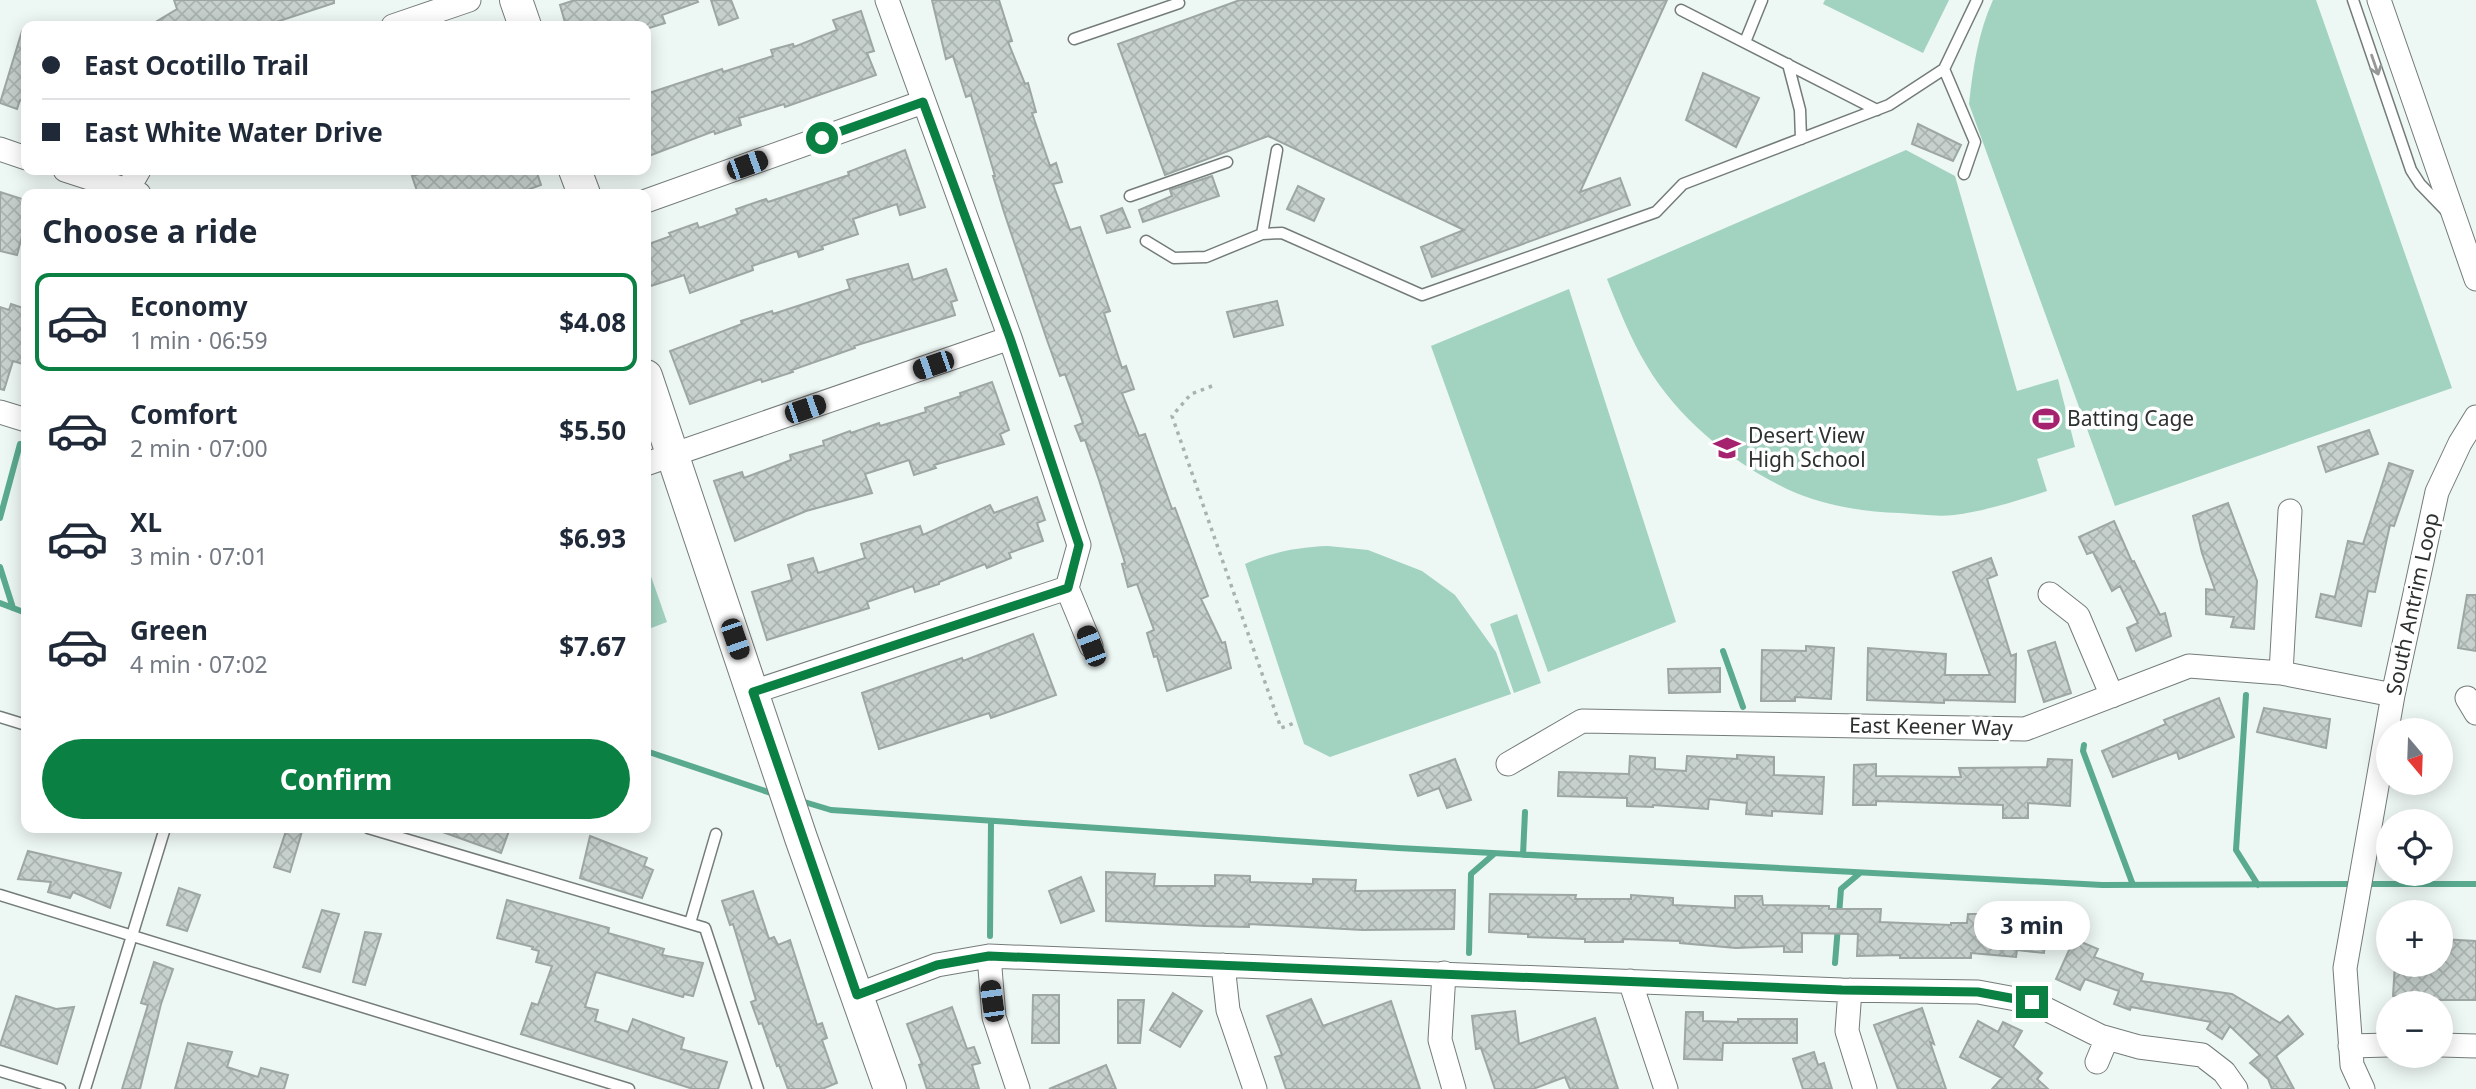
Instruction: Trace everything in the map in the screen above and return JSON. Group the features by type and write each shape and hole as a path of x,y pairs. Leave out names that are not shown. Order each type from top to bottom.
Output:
{"street":[{"path":"408,21 469,0"},
{"path":"516,0 523,21"},
{"path":"887,0 1010,338 1079,545 1068,588 1091,646"},
{"path":"2379,0 2476,279"},
{"path":"651,199 923,102"},
{"path":"0,149 21,156"},
{"path":"89,175 136,185"},
{"path":"659,459 1010,338"},
{"path":"651,408 659,459 753,692 890,1089"},
{"path":"0,412 21,418"},
{"name":"South Antrim Loop","path":"2363,1089 2352,1065 2346,968 2362,871 2393,695 2437,492 2460,443 2476,418"},
{"path":"2281,673 2290,511"},
{"path":"753,692 1068,588"},
{"path":"2050,594 2078,616 2112,695"},
{"name":"East Keener Way","path":"1508,764 1582,721 2025,729 2189,666 2281,673 2393,695"},
{"path":"857,995 937,965 989,956 1850,990 1978,992 2032,1002 2107,1038 2139,1047 2202,1055 2224,1072 2236,1089"},
{"path":"989,956 994,1017 1018,1089"},
{"path":"1223,965 1228,1010 1255,1089"},
{"path":"1444,973 1440,1040 1454,1089"},
{"path":"1630,981 1666,1089"},
{"path":"1850,990 1847,1031 1866,1089"},
{"path":"2097,1062 2107,1038"},
{"path":"2350,1046 2376,1045"},
{"path":"2453,1045 2476,1046"}],"lane":[{"path":"1745,42 1762,0"},
{"path":"1146,241 1174,258 1206,257 1262,234 1282,233 1422,295 1656,212 1683,184 1889,105 1944,69 1977,0"},
{"path":"2353,0 2411,170 2434,200 2456,220"},
{"path":"1074,39 1179,3"},
{"path":"1681,10 1877,110"},
{"path":"1788,64 1800,110 1801,139"},
{"path":"1944,69 1975,142 1964,174"},
{"path":"1262,234 1277,150"},
{"path":"1130,196 1227,162"},
{"path":"0,717 21,723"},
{"path":"85,1089 163,833"},
{"path":"385,833 705,928 758,1089"},
{"path":"690,923 716,834"},
{"path":"0,895 629,1089"},
{"path":"0,1071 60,1089"}],"path":[{"path":"1212,386 1191,394 1172,416 1281,728 1297,722"}],"green space":[{"path":"1825,0 1949,0 1923,53 1823,4"},
{"path":"1993,0 2316,0 2452,388 2115,506 1969,104 1983,25"},
{"path":"1906,150 1955,176 2017,391 2058,379 2075,447 2037,459 2047,491 1989,508 1941,516 1860,510 1796,493 1774,483 1732,456 1693,423 1660,386 1635,345 1620,312 1607,279"},
{"path":"1569,289 1676,622 1548,672 1431,346"},
{"path":"1328,546 1368,550 1422,571 1455,595 1496,652 1511,694 1330,757 1304,744 1245,564 1286,551"},
{"path":"651,576 667,622 651,628"},
{"path":"1517,614 1541,683 1514,693 1490,624"}],"building":[{"path":"174,0 334,0 334,3 279,21 157,21 177,9"},
{"path":"575,0 698,2 662,15 665,23 651,27 651,21 565,21 560,5"},
{"path":"711,0 731,0 738,18 719,25"},
{"path":"932,0 999,0 1012,41 1008,42 1025,84 1028,83 1036,112 1032,113 1050,166 1056,163 1062,182 1053,184 1070,230 1080,227 1110,311 1104,313 1122,368 1126,366 1134,389 1122,393 1139,436 1145,434 1172,509 1175,508 1208,596 1201,599 1222,643 1225,642 1231,668 1167,691 1147,633 1154,630 1137,584 1128,587 1122,564 1125,563 1099,480 1085,440 1081,441 1075,426 1083,423 1065,374 1060,376 1047,340 1004,212 971,95 966,97 953,56 946,59"},
{"path":"1240,0 1667,0 1580,192 1620,178 1630,205 1432,277 1421,247 1464,230 1268,136 1165,175 1118,44"},
{"path":"861,11 874,51 867,53 876,75 785,107 784,104 739,118 741,125 715,134 714,131 651,155 651,92 722,69 723,72 773,56 771,50 793,44 794,47 837,30 833,20"},
{"path":"21,34 21,100 17,109 0,103"},
{"path":"1703,73 1759,98 1736,147 1686,120"},
{"path":"1918,124 1961,145 1953,161 1912,144"},
{"path":"905,150 925,207 900,215 897,204 853,219 858,234 799,257 797,251 752,266 753,270 690,293 684,275 651,286 651,243 671,236 669,233 697,223 699,228 738,214 736,209 766,199 768,202 849,175 848,172"},
{"path":"538,175 541,185 530,189 416,189 412,176"},
{"path":"1212,176 1219,196 1143,222 1139,210 1172,196 1170,190"},
{"path":"1298,186 1324,199 1314,221 1287,209"},
{"path":"0,192 21,199 21,240 17,255 0,251"},
{"path":"1122,208 1130,227 1107,233 1101,216"},
{"path":"908,264 913,280 946,269 957,300 951,302 955,315 854,346 855,348 792,370 793,372 762,382 761,379 690,404 670,351 742,324 741,321 772,311 773,314 850,289 847,280"},
{"path":"1277,301 1283,325 1234,337 1227,312"},
{"path":"11,304 21,307 21,363 13,361 4,390 0,389 0,307 9,310"},
{"path":"992,382 1009,430 1000,434 1004,444 934,465 936,468 914,475 909,460 865,474 872,493 806,511 735,541 714,481 742,472 744,478 791,460 790,455 824,445 823,441 850,431 851,433 879,423 880,426 926,412 925,408"},
{"path":"2369,430 2378,454 2326,472 2318,447"},
{"path":"2389,463 2413,471 2394,526 2390,525 2375,592 2368,591 2361,626 2316,617 2321,594 2335,597 2348,541 2363,544"},
{"path":"1037,497 1045,520 1037,523 1043,541 1009,553 1011,558 987,568 985,564 915,592 913,586 867,602 869,608 767,640 752,592 792,580 788,565 813,558 818,573 865,558 861,544 920,526 923,535 990,505 994,513"},
{"path":"2228,503 2257,581 2254,629 2231,627 2234,617 2206,614 2206,589 2215,590 2193,516"},
{"path":"2114,521 2160,615 2165,613 2171,636 2136,651 2127,628 2138,623 2120,586 2112,591 2093,552 2087,554 2079,537"},
{"path":"1991,558 1997,575 1987,579 2011,656 2016,654 2015,702 1867,700 1868,648 1946,654 1945,675 1990,675 1953,572"},
{"path":"2467,595 2476,595 2476,651 2458,648"},
{"path":"1033,634 1056,695 991,718 989,713 879,749 862,693 962,658 963,661"},
{"path":"2055,642 2071,693 2044,702 2028,651"},
{"path":"1806,646 1834,648 1831,699 1795,697 1795,701 1761,701 1762,650 1806,651"},
{"path":"1720,668 1720,692 1669,693 1668,669"},
{"path":"2219,698 2234,737 2179,759 2177,752 2113,777 2102,751 2166,724 2164,720"},
{"path":"2264,708 2330,719 2326,748 2257,732"},
{"path":"1737,755 1774,757 1774,775 1824,777 1822,814 1772,811 1772,816 1746,814 1747,803 1709,799 1708,809 1627,806 1627,798 1558,796 1559,772 1629,774 1630,756 1655,758 1655,769 1686,771 1687,756 1737,759"},
{"path":"1455,759 1471,800 1447,808 1439,788 1418,796 1410,775"},
{"path":"2048,759 2072,760 2070,806 2028,803 2028,818 2003,818 2003,805 1876,801 1876,805 1853,805 1854,765 1876,764 1876,776 1961,777 1959,768 2047,767"},
{"path":"285,833 302,833 290,872 274,867"},
{"path":"445,833 508,833 501,853"},
{"path":"590,836 647,858 644,866 653,870 642,898 580,878"},
{"path":"28,851 121,873 110,908 73,892 70,898 48,892 51,882 18,879"},
{"path":"1106,872 1155,874 1154,886 1215,886 1215,875 1250,876 1250,882 1313,884 1313,879 1356,880 1355,891 1455,890 1454,929 1363,930 1106,921"},
{"path":"1081,877 1094,911 1061,923 1049,891"},
{"path":"179,888 200,895 187,931 167,925"},
{"path":"753,891 769,939 774,937 778,945 790,940 817,1025 822,1023 827,1038 822,1040 837,1083 822,1089 788,1089 751,1002 756,1000 733,924 730,925 722,901"},
{"path":"1490,894 1576,895 1575,899 1631,899 1631,895 1673,898 1673,905 1735,908 1735,896 1762,896 1763,905 1881,909 1880,922 1951,925 1967,923 1968,914 2010,914 2031,916 2033,924 2047,925 2044,953 2017,950 2016,957 1971,953 1971,958 1857,956 1858,934 1802,933 1802,952 1784,952 1784,946 1736,948 1680,941 1623,939 1623,942 1585,942 1585,939 1528,937 1528,934 1489,932"},
{"path":"507,900 609,928 608,933 664,949 662,955 703,963 693,996 684,994 683,997 596,972 585,1007 598,1010 595,1021 628,1032 633,1019 684,1038 681,1049 727,1062 718,1089 693,1089 521,1034 532,1003 538,1005 552,966 536,962 539,951 532,949 533,947 497,938"},
{"path":"322,910 339,914 320,972 303,967"},
{"path":"365,932 381,934 365,985 353,982"},
{"path":"2074,939 2098,949 2094,957 2143,974 2141,981 2232,994 2280,1023 2288,1016 2303,1034 2276,1056 2294,1089 2272,1089 2268,1079 2250,1063 2260,1055 2230,1026 2222,1039 2207,1029 2211,1022 2131,1007 2130,1010 2114,1004 2119,991 2085,979 2080,990 2056,979"},
{"path":"2453,940 2476,941 2476,1000 2453,1000 2453,991 2393,991 2394,977 2453,977"},
{"path":"154,962 173,969 161,1004 140,1089 122,1089 148,1005 141,1003"},
{"path":"1173,993 1202,1011 1180,1047 1150,1030"},
{"path":"1033,995 1059,995 1059,1043 1032,1043"},
{"path":"16,996 56,1009 74,1007 57,1064 0,1045"},
{"path":"1311,999 1323,1026 1391,1001 1420,1089 1286,1089 1275,1057 1282,1055 1267,1016"},
{"path":"1118,1000 1144,1000 1140,1043 1118,1043"},
{"path":"952,1007 967,1049 974,1047 980,1063 972,1065 979,1089 927,1089 919,1065 922,1064 907,1024"},
{"path":"1922,1008 1946,1089 1898,1089 1874,1025"},
{"path":"1515,1011 1519,1044 1595,1018 1618,1089 1570,1089 1565,1077 1533,1089 1495,1089 1481,1048 1476,1049 1472,1016"},
{"path":"1686,1012 1703,1012 1703,1021 1797,1019 1797,1043 1723,1043 1722,1060 1684,1059"},
{"path":"1978,1021 1998,1032 2003,1022 2022,1031 2013,1047 2042,1073 2037,1079 2048,1089 1992,1089 2002,1078 1960,1057"},
{"path":"188,1043 232,1052 227,1067 258,1077 261,1068 288,1075 284,1089 175,1089"},
{"path":"1814,1052 1818,1065 1824,1063 1832,1089 1803,1089 1793,1059"},
{"path":"1106,1065 1116,1089 1049,1089"}],"waterway":[{"path":"0,518 20,444"},
{"path":"0,567 13,608"},
{"path":"0,603 21,611"},
{"path":"1723,651 1743,707"},
{"path":"2246,695 2236,850 2258,885"},
{"path":"2084,745 2083,751 2133,885"},
{"path":"651,753 777,795"},
{"path":"801,801 831,810 1398,848 2102,885 2354,884"},
{"path":"1523,855 1525,812"},
{"path":"990,936 991,821"},
{"path":"1469,953 1471,874 1494,854"},
{"path":"1839,915 1841,889 1860,873"},
{"path":"2365,884 2476,884"},
{"path":"1835,963 1838,926"}],"place":[{"name":"Batting Cage","path":"2046,419"},
{"name":"Desert View High School","path":"1727,448"}],"route":[{"path":"822,138 923,102 1010,338 1079,545 1068,588 753,692 857,995 937,965 989,956 1842,990 1978,992 2032,1002"}]}
